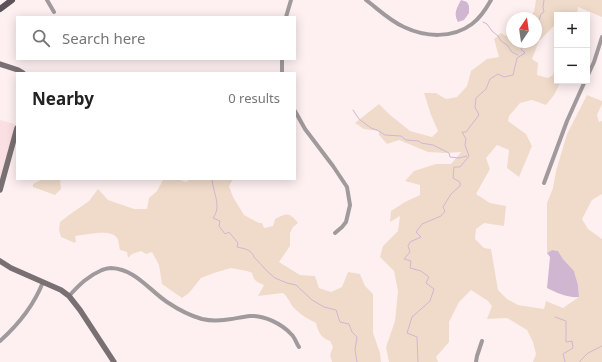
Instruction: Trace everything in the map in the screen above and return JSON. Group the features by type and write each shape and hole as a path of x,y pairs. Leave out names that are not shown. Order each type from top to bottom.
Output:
{"main road":[{"path":"0,9 12,0"}],"street":[{"path":"47,0 54,12"},
{"path":"286,16 291,0"},
{"path":"366,0 403,27 416,32 432,35 449,34 462,30 472,24 480,16 491,0"},
{"path":"590,71 602,37"},
{"path":"282,60 282,72"},
{"path":"0,64 21,72"},
{"path":"544,183 567,121 584,84"},
{"path":"296,113 305,129 347,186 350,205 346,222 334,233"},
{"path":"0,190 15,145"},
{"path":"0,262 61,290 69,296 80,310 114,362"},
{"path":"69,296 80,283 93,274 109,267 126,271 137,277 167,302 185,312 202,318 219,321 252,316 261,317 278,323 292,334 299,347"},
{"path":"0,341 21,320 29,309 43,282"},
{"path":"476,362 482,341"}],"shaded area":[{"path":"461,0 467,2 469,6 469,13 464,20 458,22 456,13"},
{"path":"536,0 602,0 602,17 578,7 577,12 554,12 554,26 542,38 542,12 534,12"},
{"path":"501,33 506,36 506,48 536,48 532,59 538,63 537,75 548,78 553,75 554,72 554,84 560,84 554,95 546,105 532,100 520,103 509,116 508,121 526,134 532,146 519,177 507,168 509,150 497,145 486,158 490,169 476,194 490,203 506,206 504,226 484,223 476,229 475,239 484,248 491,249 498,290 507,299 518,305 544,309 546,301 563,308 579,297 578,285 574,271 558,251 552,250 547,253 547,203 553,188 556,171 567,134 587,95 602,101 597,115 599,122 602,121 602,194 592,200 582,219 588,229 602,239 602,362 533,362 536,354 533,342 527,330 507,318 487,319 492,306 488,301 471,290 459,302 449,322 449,342 436,357 438,362 389,362 386,347 395,321 398,291 394,271 380,257 383,246 398,231 400,216 390,222 391,211 420,195 420,185 405,181 414,171 436,164 451,164 461,152 428,152 399,140 387,144 379,135 379,131 364,129 355,123 379,104 410,131 432,137 438,131 424,93 436,93 446,99 457,97 467,86 471,71 487,59 499,57 494,39"},
{"path":"0,120 15,124 0,183"},
{"path":"41,180 60,180 61,189 55,195 33,187 33,184"},
{"path":"163,180 180,180 186,182 189,180 232,180 229,186 233,197 244,215 259,223 262,223 264,228 273,226 275,219 285,215 290,215 298,223 293,227 290,233 290,246 279,262 300,275 315,276 319,288 331,292 342,287 348,272 360,274 365,286 373,294 373,333 380,353 381,362 332,362 330,355 333,347 330,341 320,334 316,323 296,310 283,293 258,296 264,285 256,281 252,273 247,271 231,268 201,278 189,293 182,298 162,284 159,265 152,252 146,254 141,251 132,254 128,258 127,252 120,250 117,238 109,233 75,236 75,243 61,237 59,230 60,222 89,201 98,189 108,200 134,209 147,209 149,198 157,191"},
{"path":"552,250 558,251 574,271 578,285 579,297 567,296 547,288 550,257 547,253"}],"waterway":[{"path":"542,13 544,12 544,0"},
{"path":"483,22 487,24 512,52 518,55"},
{"path":"418,362 417,337 407,333 412,317 430,301 434,289 426,283 429,277 421,271 410,268 411,261 404,259 410,252 408,246 410,242 421,237 416,232 422,224 441,216 445,211 443,207 451,194 460,186 460,182 453,178 454,167 460,167 469,156 465,145 466,139 462,132 466,132 479,115 475,107 476,98 486,89 490,79 498,74 504,77 513,75 517,58 525,53 521,48"},
{"path":"353,110 359,119 371,128 385,135 401,136 406,140 419,141 421,143 433,145 449,153 450,157 459,158 467,156"},
{"path":"212,180 217,204 216,213 213,218 220,221 219,226 225,234 229,232 238,243 237,247 245,249 253,254 254,257 275,278 296,285 312,300 324,307 336,310 340,322 349,324 352,332 357,337 355,350 357,362"},
{"path":"555,317 566,321 566,342 572,341 573,348 563,354 565,362"},
{"path":"579,362 588,353 602,346"}]}
